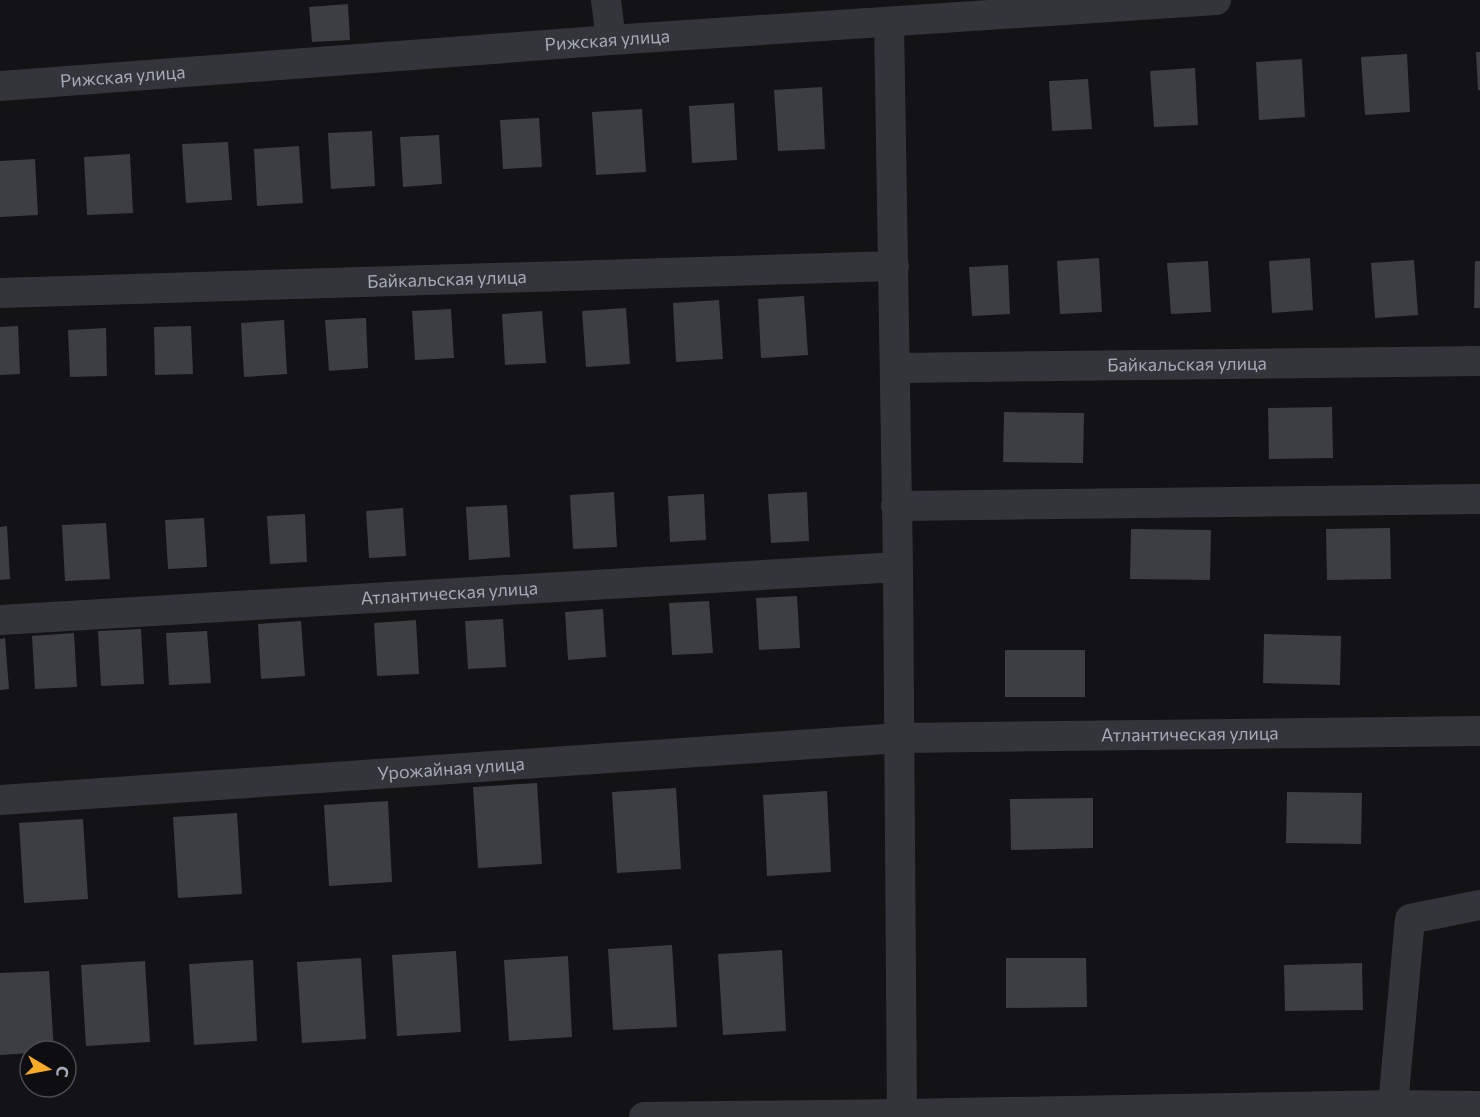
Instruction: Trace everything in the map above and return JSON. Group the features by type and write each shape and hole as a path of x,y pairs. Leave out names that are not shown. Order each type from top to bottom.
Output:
{"street":[{"path":"606,0 611,40"},
{"name":"Рижская улица","path":"0,86 611,40 1216,0"},
{"path":"889,22 898,567 902,1116"},
{"name":"Байкальская улица","path":"0,293 894,266"},
{"name":"Байкальская улица","path":"895,369 1480,361"},
{"path":"896,506 1480,499"},
{"name":"Атлантическая улица","path":"0,620 898,567"},
{"name":"Атлантическая улица","path":"900,738 1480,731"},
{"name":"Урожайная улица","path":"0,800 900,738"},
{"path":"1394,1105 1410,920 1480,905"},
{"path":"644,1117 902,1116 1394,1105 1480,1106"}],"building":[{"path":"348,4 350,40 312,42 309,7"},
{"path":"1476,52 1480,52 1480,90 1478,90"},
{"path":"1407,54 1410,112 1365,115 1361,57"},
{"path":"1302,59 1305,117 1259,120 1256,62"},
{"path":"1195,68 1198,125 1154,127 1150,71"},
{"path":"1088,79 1092,129 1052,131 1049,81"},
{"path":"822,87 825,149 778,151 774,90"},
{"path":"734,103 737,160 692,163 689,106"},
{"path":"642,109 646,172 596,175 592,112"},
{"path":"539,118 542,167 503,169 500,120"},
{"path":"372,131 375,186 331,189 328,133"},
{"path":"439,135 442,184 403,187 400,137"},
{"path":"228,142 232,200 186,203 182,144"},
{"path":"299,146 303,203 257,206 254,149"},
{"path":"130,154 133,213 87,215 84,157"},
{"path":"35,159 38,215 0,217 0,161"},
{"path":"1099,258 1102,312 1060,314 1057,261"},
{"path":"1310,258 1313,310 1272,313 1269,261"},
{"path":"1414,260 1418,315 1375,318 1371,263"},
{"path":"1208,261 1211,312 1171,314 1167,263"},
{"path":"1475,261 1480,261 1480,308 1474,308"},
{"path":"1008,265 1010,314 972,316 969,267"},
{"path":"804,296 808,355 761,358 758,299"},
{"path":"719,300 723,359 676,362 673,303"},
{"path":"626,308 630,364 586,367 582,311"},
{"path":"451,309 454,358 415,360 412,311"},
{"path":"542,311 546,363 505,365 502,314"},
{"path":"366,318 368,368 329,371 325,320"},
{"path":"284,320 287,374 244,377 241,323"},
{"path":"18,326 20,374 0,375 0,327"},
{"path":"191,326 193,374 155,375 154,327"},
{"path":"106,328 107,376 70,377 68,330"},
{"path":"1332,407 1333,458 1269,459 1268,408"},
{"path":"1004,412 1084,413 1083,463 1003,462"},
{"path":"614,492 617,547 573,549 570,495"},
{"path":"807,492 809,541 771,543 768,494"},
{"path":"704,494 706,540 670,542 668,496"},
{"path":"507,505 510,557 469,560 466,507"},
{"path":"403,508 406,556 369,558 366,511"},
{"path":"305,514 307,562 270,564 267,516"},
{"path":"204,518 207,567 168,569 165,520"},
{"path":"106,523 110,579 65,581 62,525"},
{"path":"7,526 10,579 0,580 0,527"},
{"path":"1390,528 1391,579 1327,580 1326,529"},
{"path":"1131,529 1211,530 1210,580 1130,579"},
{"path":"797,596 800,648 759,650 756,598"},
{"path":"709,601 713,653 672,655 669,603"},
{"path":"603,609 606,657 568,660 565,612"},
{"path":"503,619 506,667 468,669 465,621"},
{"path":"416,620 419,674 377,676 374,623"},
{"path":"301,621 305,676 261,679 258,624"},
{"path":"141,629 144,684 101,686 98,631"},
{"path":"207,631 211,683 169,685 166,633"},
{"path":"74,633 77,687 35,689 32,636"},
{"path":"1264,634 1341,636 1340,685 1263,683"},
{"path":"5,638 9,689 0,690 0,639"},
{"path":"1005,650 1085,650 1085,697 1005,697"},
{"path":"537,783 542,864 478,868 473,787"},
{"path":"676,788 681,869 617,873 612,792"},
{"path":"827,791 831,872 767,876 763,795"},
{"path":"1287,792 1362,793 1361,844 1286,843"},
{"path":"1093,798 1093,848 1011,850 1010,799"},
{"path":"388,801 392,882 329,886 324,805"},
{"path":"237,813 242,894 178,898 173,817"},
{"path":"83,819 88,899 24,903 19,823"},
{"path":"672,945 677,1027 613,1030 608,949"},
{"path":"782,950 786,1031 723,1035 718,954"},
{"path":"456,951 461,1032 397,1036 392,955"},
{"path":"568,956 572,1037 509,1041 504,960"},
{"path":"361,958 366,1039 302,1043 297,962"},
{"path":"1006,958 1086,958 1087,1007 1006,1008"},
{"path":"253,960 257,1041 194,1045 189,964"},
{"path":"145,961 150,1042 86,1046 81,965"},
{"path":"1362,963 1363,1010 1285,1011 1284,965"},
{"path":"49,971 53,1039 18,1039 18,1054 0,1055 0,973"}]}
